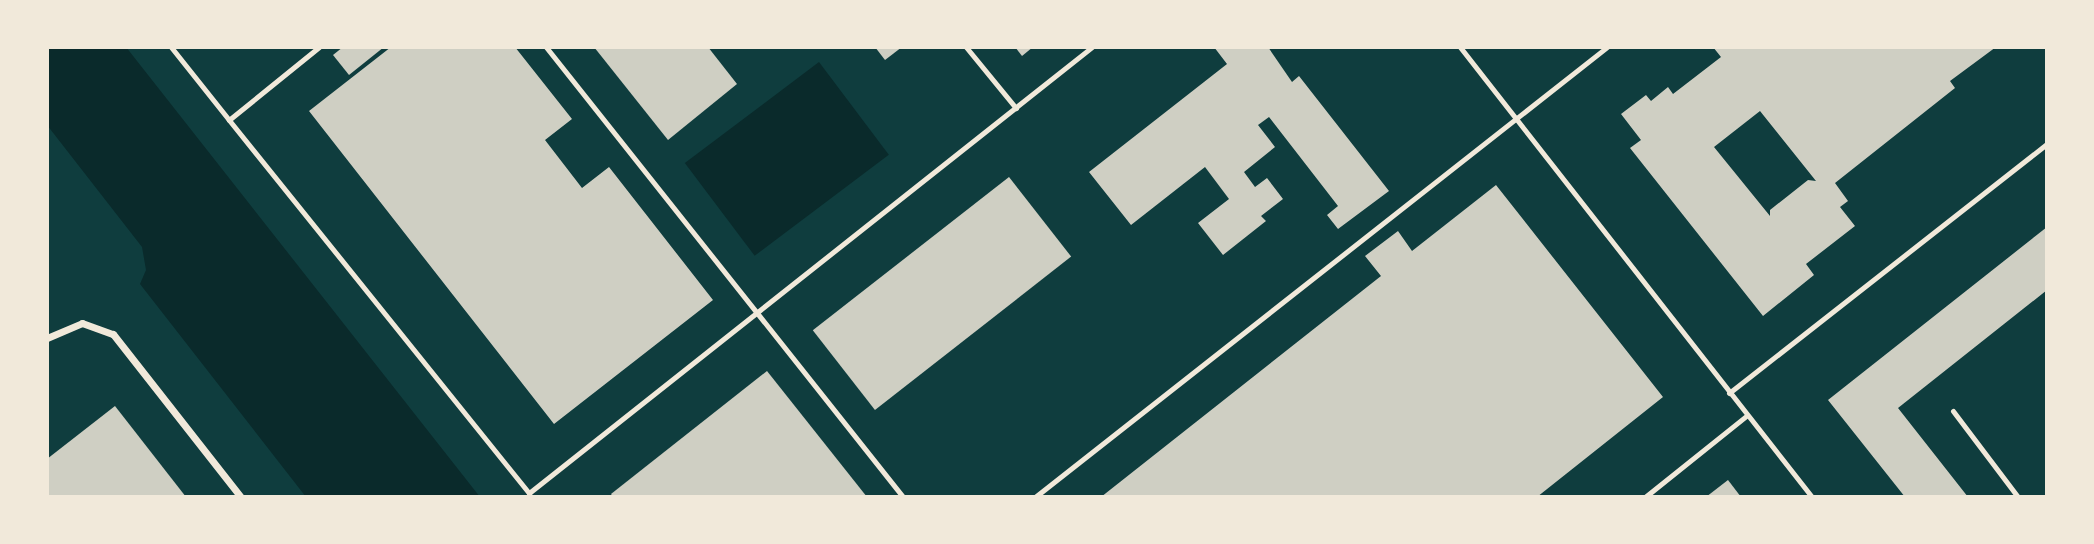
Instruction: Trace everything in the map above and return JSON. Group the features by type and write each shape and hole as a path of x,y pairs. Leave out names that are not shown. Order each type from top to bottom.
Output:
{"street":[{"path":"47,338 82,323 113,334 241,497"}],"lane":[{"path":"171,47 530,495 1092,47"},
{"path":"229,120 319,47"},
{"path":"546,47 903,497"},
{"path":"966,47 1016,108"},
{"path":"1460,47 1812,497"},
{"path":"1035,497 1607,47"},
{"path":"1729,393 2047,144"},
{"path":"1953,411 2018,497"},
{"path":"1645,497 1746,416"}],"water":[{"path":"47,47 126,47 480,497 306,497 140,284 146,270 142,247 47,125"},
{"path":"819,62 889,155 755,256 685,163"}],"building":[{"path":"343,47 384,47 349,75 333,55"},
{"path":"391,47 515,47 572,119 545,140 582,188 609,167 713,300 554,424 309,111"},
{"path":"594,47 708,47 737,84 668,140"},
{"path":"875,47 902,47 885,60"},
{"path":"1015,47 1033,47 1022,56"},
{"path":"1214,47 1268,47 1292,82 1299,76 1389,191 1338,229 1327,215 1338,206 1269,117 1258,125 1275,147 1244,172 1255,187 1267,178 1283,199 1261,216 1266,221 1223,255 1198,223 1229,199 1205,167 1131,225 1089,172 1227,64"},
{"path":"1713,47 1996,47 1950,81 1955,88 1835,183 1848,201 1840,207 1855,226 1806,264 1814,275 1763,316 1630,148 1641,140 1621,114 1646,95 1651,101 1668,87 1673,94 1721,57","holes":["1760,111 1816,181 1808,180 1770,210 1770,216 1714,147"]},
{"path":"1009,177 1071,257 875,410 813,330"},
{"path":"1496,185 1663,397 1537,497 1101,497 1381,276 1365,256 1398,231 1412,251"},
{"path":"2047,227 2047,290 1898,408 1968,497 1905,497 1828,400"},
{"path":"767,371 867,497 613,497 611,494"},
{"path":"115,406 186,497 47,497 47,459"},
{"path":"1728,480 1741,497 1706,497"}]}
